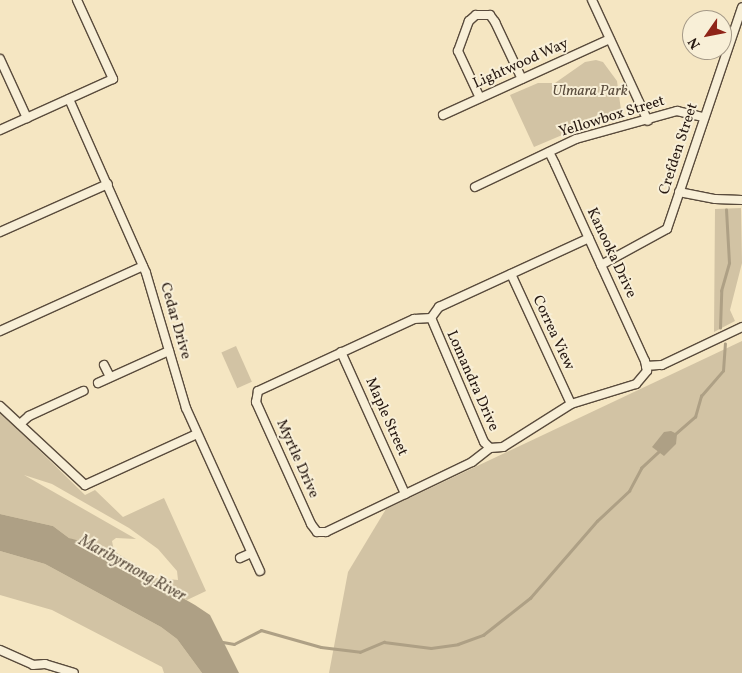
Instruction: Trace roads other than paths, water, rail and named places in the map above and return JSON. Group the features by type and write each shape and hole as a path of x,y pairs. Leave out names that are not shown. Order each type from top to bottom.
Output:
{"street":[{"path":"0,130 113,79 77,0"},
{"path":"592,0 648,121"},
{"name":"Crefden Street","path":"601,265 663,234 680,192 742,6"},
{"path":"480,98 458,51 469,21 476,15 490,15 522,79"},
{"name":"Lightwood Way","path":"443,115 610,39"},
{"path":"0,59 27,118"},
{"name":"Cedar Drive","path":"69,99 143,266 197,434 260,571"},
{"name":"Yellowbox Street","path":"475,187 576,139 648,121 677,111 704,117"},
{"name":"Kanooka Drive","path":"549,152 646,366"},
{"path":"0,232 108,184"},
{"path":"680,192 715,199 742,200"},
{"name":"Lomandra Drive","path":"589,238 439,307 431,318 484,442 490,448 503,447 571,404 636,384 646,375 646,366"},
{"path":"0,331 143,266"},
{"name":"Correa View","path":"511,274 571,404"},
{"name":"Myrtle Drive","path":"431,318 414,318 264,388 256,396 311,524 317,532 326,532 472,462 490,448"},
{"path":"646,366 662,365 742,327"},
{"path":"98,383 169,351"},
{"name":"Maple Street","path":"341,352 405,494"},
{"path":"104,364 110,377"},
{"path":"20,424 29,416 83,391"},
{"path":"0,406 85,485 197,434"},
{"path":"240,558 251,552"},
{"path":"0,650 33,665 45,664 74,673"},
{"path":"29,673 33,665"}],"waterway":[{"path":"720,328 721,291 729,263 726,210"},
{"path":"674,435 695,417 701,396 723,371 725,344"},
{"path":"223,642 234,644 261,630 321,647 360,652 384,642 431,648 458,644 483,635 530,598 597,521 629,491 641,468 660,450"}],"park label":[{"name":"Ulmara Park","path":"590,92"}],"water label":[{"name":"Maribyrnong River","path":"132,569"}]}
